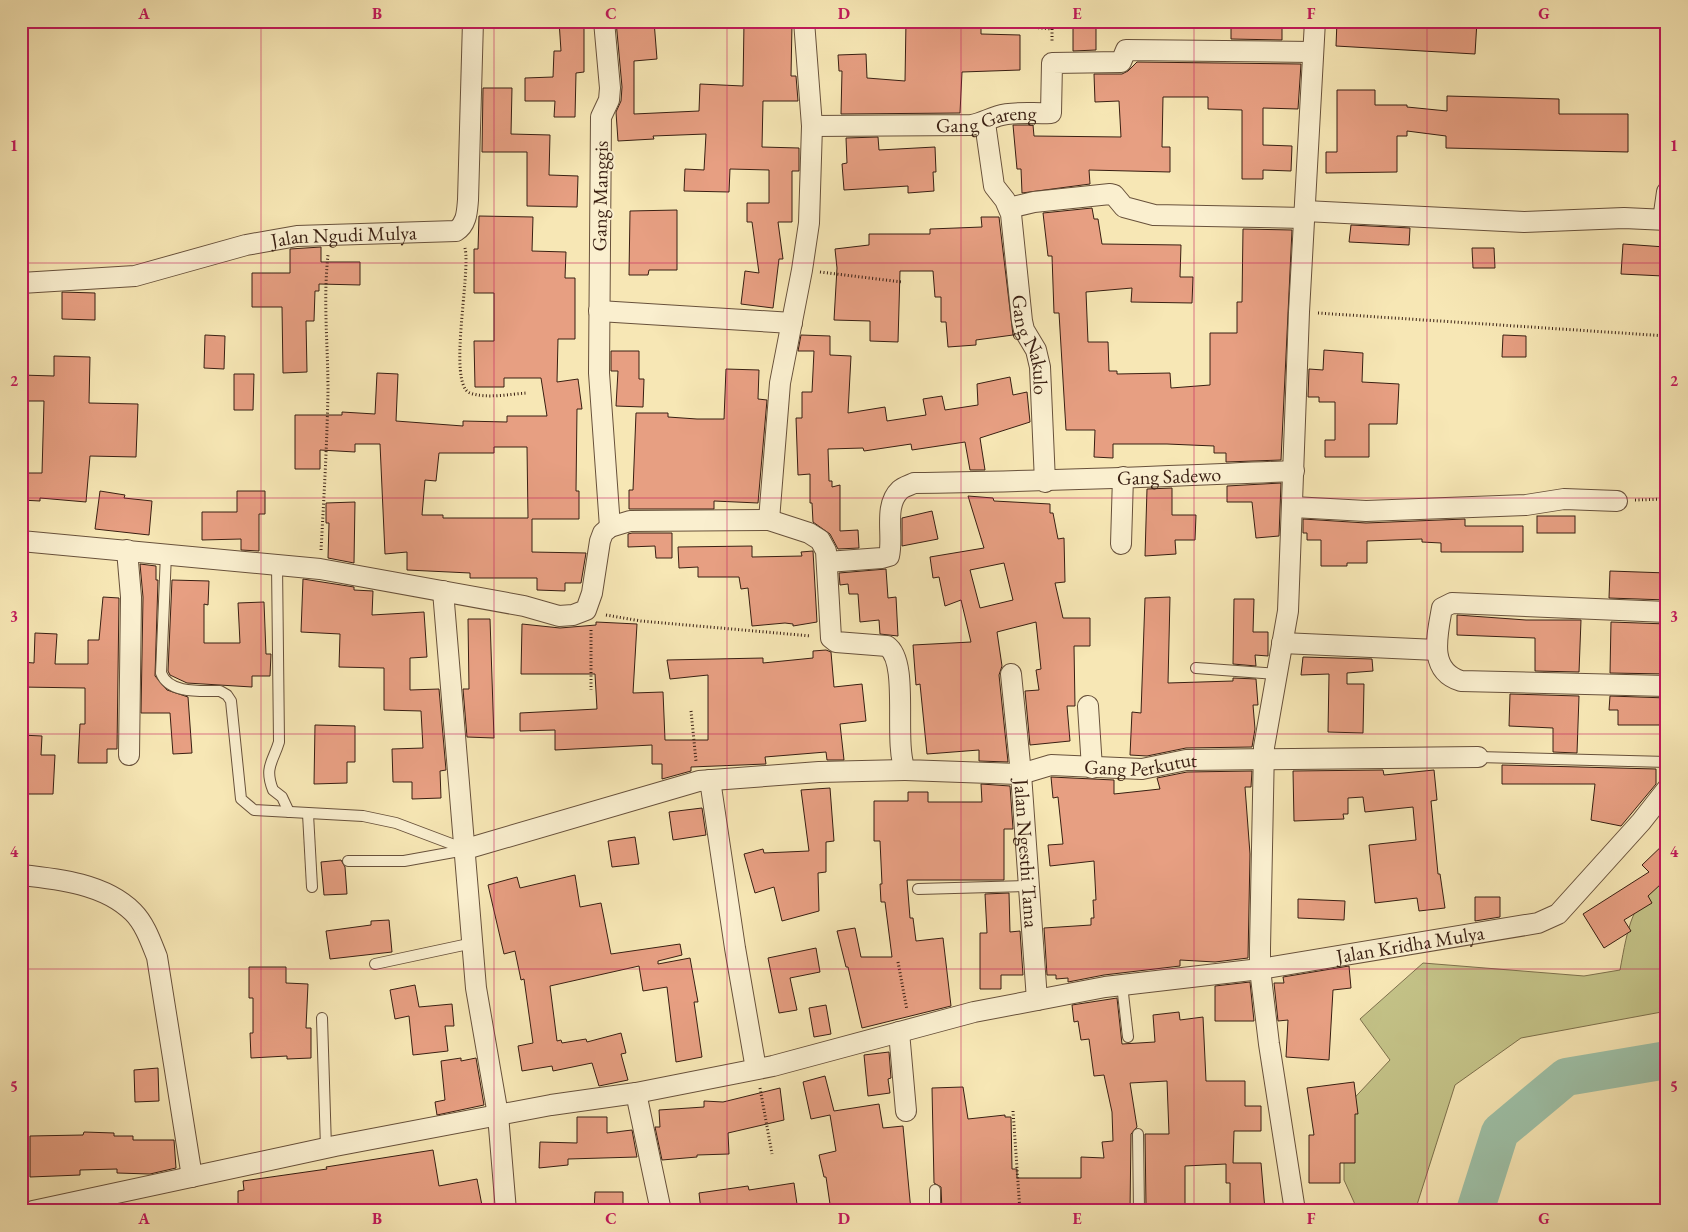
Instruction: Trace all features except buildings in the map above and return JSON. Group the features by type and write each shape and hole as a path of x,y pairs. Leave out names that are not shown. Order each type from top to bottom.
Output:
{"street":[{"path":"461,228 466,216 468,200 473,21"},
{"name":"Gang Manggis","path":"604,21 610,88 609,100 602,117 599,373 610,527"},
{"path":"769,520 780,383 809,223 812,126 804,21"},
{"path":"1294,1211 1260,969 1264,759 1276,674 1288,611 1299,312 1315,21"},
{"path":"1052,63 1121,62 1126,50 1313,52"},
{"name":"Gang Gareng","path":"812,126 985,123 997,116 1051,113 1052,63"},
{"path":"985,123 994,186 1006,200 1009,208 1034,202 1110,194 1114,195 1124,207 1154,215 1304,214 1524,222 1624,218 1665,220 1667,192"},
{"name":"Gang Nakulo","path":"1009,208 1013,229 1022,321 1024,330 1036,350 1040,367 1045,482"},
{"name":"Jalan Ngudi Mulya","path":"21,283 135,276 264,242 297,236 438,233 456,231 461,228"},
{"path":"599,311 792,323"},
{"name":"Gang Sadewo","path":"827,562 889,556 890,514 894,499 900,490 914,483 1045,482 1294,470"},
{"path":"1121,544 1123,477"},
{"path":"1293,507 1366,511 1518,506 1564,499 1617,501"},
{"path":"21,541 320,568 524,606 559,616 588,611 600,541 610,527 630,521 769,520 809,533 820,540 826,551 832,638 836,642 887,646 892,650 899,664 900,759 905,770"},
{"path":"127,550 131,597 129,756"},
{"path":"443,591 466,849 476,988 498,1115 506,1211"},
{"path":"1667,612 1452,604 1442,608 1437,650 1444,673 1448,677 1461,681 1667,686"},
{"path":"1282,643 1437,650"},
{"path":"1011,674 1021,774"},
{"path":"1088,706 1092,768"},
{"name":"Gang Perkutut","path":"1021,774 1051,765 1142,769 1186,760 1478,757"},
{"name":"Jalan Ngesthi Tama","path":"466,849 705,781 819,772 905,770 1021,774 1036,1000"},
{"path":"705,781 756,1069"},
{"name":"Jalan Kridha Mulya","path":"33,1211 326,1148 498,1115 636,1093 756,1069 974,1012 1036,1000 1122,985 1260,969 1538,923 1558,914 1641,822 1667,789"},
{"path":"21,875 79,884 112,896 134,913 145,930 157,957 192,1177"},
{"path":"905,1031 906,1111"},
{"path":"636,1093 661,1211"}],"lane":[{"path":"166,554 161,673 164,681 170,686 220,692 227,695 231,701 241,800 254,810 362,816 396,823 466,849"},
{"path":"277,564 279,742 269,767 273,790 282,797 289,812"},
{"path":"1196,668 1276,674"},
{"path":"1478,757 1667,762"},
{"path":"308,814 312,887"},
{"path":"348,861 404,861 466,849"},
{"path":"918,890 1029,886"},
{"path":"375,964 473,943"},
{"path":"1122,985 1128,1037"},
{"path":"322,1018 326,1148"},
{"path":"1138,1134 1139,1211"},
{"path":"935,1190 935,1211"}],"path":[{"path":"1017,21 1019,26 1024,28 1052,29 1052,63"},
{"path":"461,228 466,253 458,368 461,383 470,393 527,393"},
{"path":"320,568 328,390 325,282 330,234"},
{"path":"802,270 902,282"},
{"path":"1299,312 1667,336"},
{"path":"1617,501 1667,499"},
{"path":"591,690 588,611 640,621 832,638"},
{"path":"691,711 705,781"},
{"path":"898,962 905,1031"},
{"path":"756,1069 772,1154"},
{"path":"1013,1111 1020,1211"}],"shaded area":[{"path":"1667,873 1667,1011 1521,1038 1455,1085 1415,1211 1358,1211 1344,1180 1344,1109 1390,1060 1360,1019 1423,963 1584,976 1620,970 1629,928 1638,905 1655,884"}],"waterway":[{"path":"1475,1211 1500,1132 1566,1077 1667,1060"}]}
